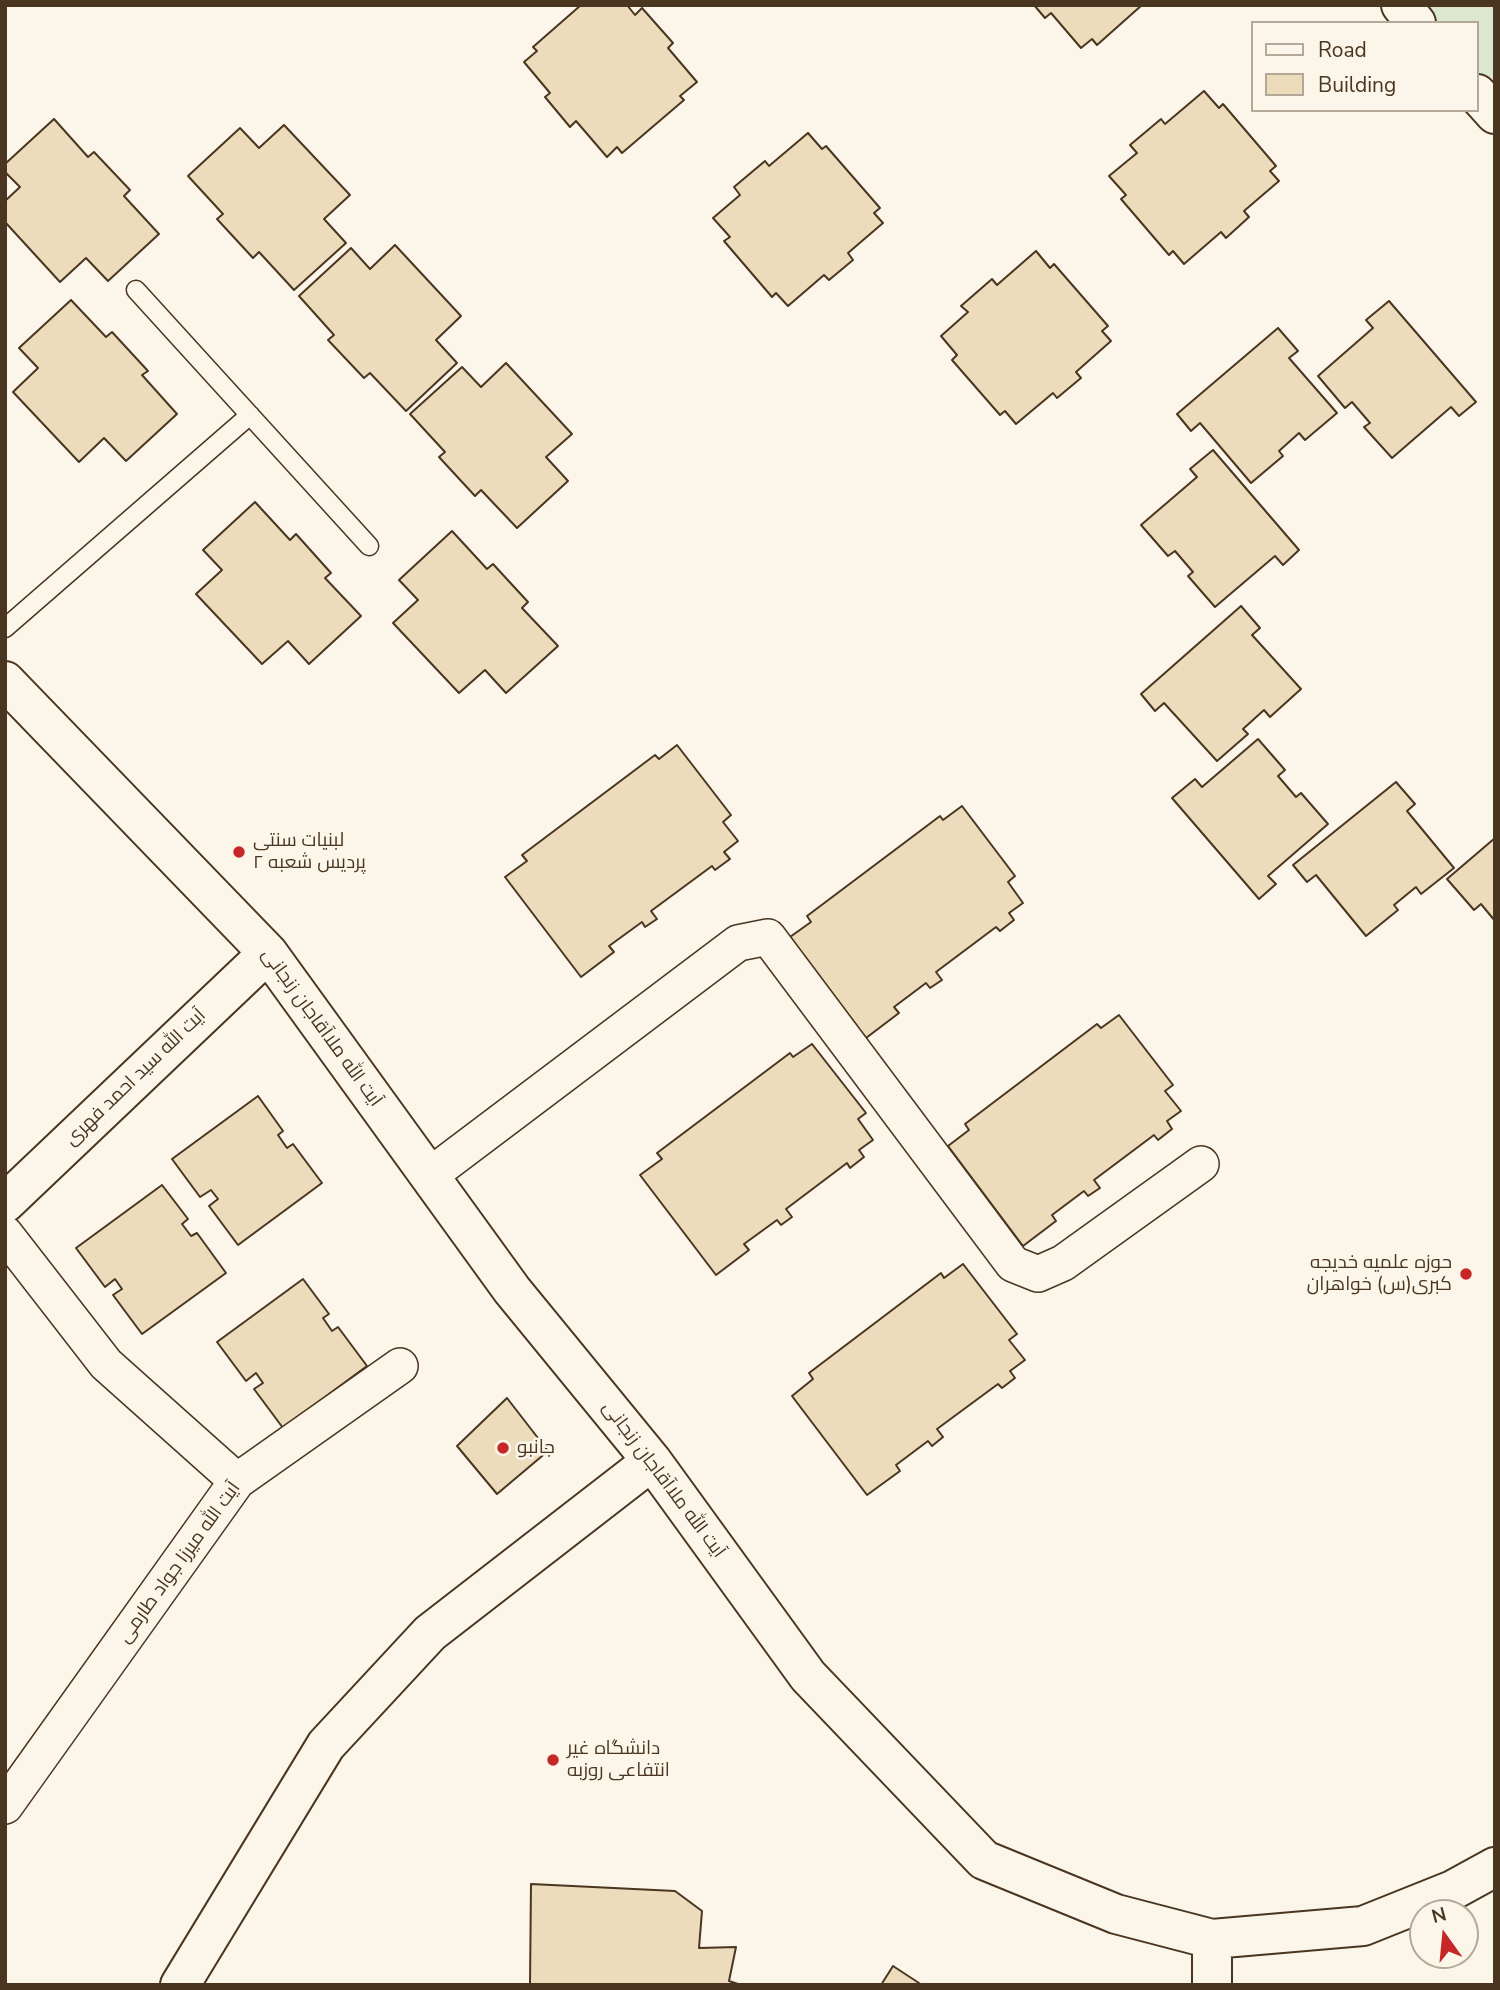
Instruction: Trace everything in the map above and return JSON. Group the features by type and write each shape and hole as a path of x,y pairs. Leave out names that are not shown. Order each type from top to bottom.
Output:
{"main road":[{"path":"1401,5 1414,21"},
{"path":"1479,96 1495,114"},
{"name":"آیت الله ملاآقاجان زنجانی","path":"5,681 268,953 512,1290 652,1461 808,1675 984,1860 1116,1914 1212,1939 1363,1926 1453,1890 1495,1867"},
{"name":"آیت الله سید احمد فهری","path":"5,1203 268,953"},
{"path":"180,1985 326,1745 430,1633 652,1461"},
{"path":"1212,1939 1212,1985"}],"street":[{"path":"429,1176 738,943 768,937 1013,1264 1038,1275 1063,1263 1200,1164"},
{"path":"5,1234 106,1364 237,1481"},
{"name":"آیت الله میرزا جواد طارمی","path":"5,1806 237,1481 400,1366"}],"lane":[{"path":"136,290 369,546"},
{"path":"5,628 250,415"}],"green space":[{"path":"1400,5 1495,5 1495,110 1479,92 1479,21 1414,21"}],"building":[{"path":"581,5 627,5 635,15 642,8 673,43 668,48 697,82 680,96 684,100 622,153 617,147 607,157 576,121 570,127 545,97 550,93 524,62 537,51 533,47"},
{"path":"1034,5 1142,5 1097,45 1092,39 1081,48 1051,13 1045,18"},
{"path":"1204,91 1219,108 1223,104 1276,166 1270,171 1279,181 1244,211 1249,217 1226,238 1221,232 1184,264 1173,251 1169,255 1121,199 1126,195 1109,176 1137,153 1130,145 1161,119 1165,124"},
{"path":"54,119 88,157 94,152 130,190 124,196 159,234 108,281 86,258 60,282 5,222 5,201 20,187 5,172 5,164"},
{"path":"284,125 350,195 324,219 346,243 294,290 259,252 253,258 217,219 223,214 188,176 240,128 259,148"},
{"path":"808,133 822,149 826,146 880,208 874,213 883,223 848,253 853,260 829,280 824,275 788,306 776,293 772,297 724,241 730,237 713,218 740,195 734,187 765,161 769,166"},
{"path":"395,245 461,316 436,340 457,363 406,411 370,373 364,378 328,340 334,335 299,296 351,248 370,269"},
{"path":"1036,251 1050,268 1054,264 1108,326 1102,331 1111,341 1076,372 1081,378 1057,398 1053,393 1016,424 1005,411 1000,415 952,360 957,355 941,336 968,312 961,306 992,279 997,285"},
{"path":"71,300 106,337 112,332 148,371 142,375 177,414 126,461 104,438 79,462 13,392 38,368 19,348"},
{"path":"1389,301 1476,402 1459,416 1451,407 1392,458 1364,427 1370,423 1352,402 1345,408 1318,376 1373,328 1366,320"},
{"path":"1278,328 1298,351 1289,358 1337,413 1305,440 1299,433 1279,451 1283,456 1251,483 1200,423 1191,431 1177,414"},
{"path":"506,363 572,434 546,457 568,481 517,528 481,490 475,496 439,457 445,452 410,414 462,367 481,387"},
{"path":"1213,450 1299,550 1283,565 1275,556 1215,607 1188,576 1193,572 1175,551 1168,556 1141,525 1197,477 1190,469"},
{"path":"255,502 290,540 296,534 331,573 325,578 361,616 309,664 288,641 262,664 196,594 222,570 203,550"},
{"path":"452,531 487,569 493,564 528,602 522,608 558,646 506,693 485,670 459,693 393,623 418,600 399,580"},
{"path":"1241,606 1260,628 1252,635 1301,689 1270,717 1264,710 1243,729 1248,734 1217,761 1164,703 1155,711 1141,694"},
{"path":"1258,739 1285,770 1278,776 1296,797 1301,793 1328,824 1268,876 1276,884 1259,899 1172,798 1195,779 1202,787"},
{"path":"677,745 731,815 723,822 738,841 724,852 730,859 715,870 712,866 651,911 657,919 645,927 642,922 609,946 614,952 581,977 505,877 527,861 522,855 655,755 659,759"},
{"path":"1396,782 1415,804 1407,811 1454,868 1421,894 1416,887 1394,905 1398,910 1366,936 1316,875 1307,882 1293,865"},
{"path":"962,806 1015,876 1008,882 1023,903 1009,913 1014,920 1000,931 996,927 936,972 942,980 930,988 926,983 894,1007 899,1013 866,1038 790,937 811,922 807,916 940,816 943,820"},
{"path":"1495,838 1495,921 1481,904 1474,910 1447,879"},
{"path":"1119,1015 1173,1085 1165,1091 1181,1111 1167,1121 1172,1129 1158,1140 1154,1135 1094,1180 1100,1188 1088,1196 1084,1191 1052,1215 1056,1221 1023,1246 948,1146 969,1130 965,1124 1097,1024 1101,1028"},
{"path":"812,1044 866,1113 858,1119 873,1140 859,1150 864,1157 850,1168 847,1163 786,1209 792,1217 781,1225 777,1220 744,1244 749,1250 716,1275 640,1175 662,1159 657,1153 790,1053 793,1057"},
{"path":"258,1096 283,1131 278,1135 287,1148 293,1144 322,1183 238,1245 209,1206 218,1199 211,1190 200,1197 172,1159"},
{"path":"162,1185 188,1219 182,1224 191,1236 197,1233 226,1273 142,1334 113,1295 122,1289 115,1279 105,1287 76,1248"},
{"path":"963,1264 1017,1334 1009,1340 1025,1360 1010,1371 1015,1378 1002,1388 998,1384 937,1429 943,1437 932,1446 928,1441 896,1465 900,1471 867,1495 792,1396 813,1379 809,1373 941,1273 944,1278"},
{"path":"303,1279 329,1314 323,1318 332,1331 338,1327 367,1366 283,1428 254,1389 263,1383 256,1373 246,1381 217,1342"},
{"name":"جانبو","path":"507,1398 548,1451 497,1494 457,1446"},
{"path":"531,1884 675,1891 702,1911 699,1948 736,1947 729,1981 741,1985 530,1985"},
{"path":"893,1966 922,1985 881,1985"}],"place":[{"name":"لبنیات سنتی پردیس شعبه ۲","path":"239,852"},
{"name":"حوزه علمیه خدیجه کبری(س) خواهران","path":"1466,1274"},
{"name":"جانبو","path":"503,1448"},
{"name":"دانشگاه غیر انتفاعی روزبه","path":"553,1760"}]}
